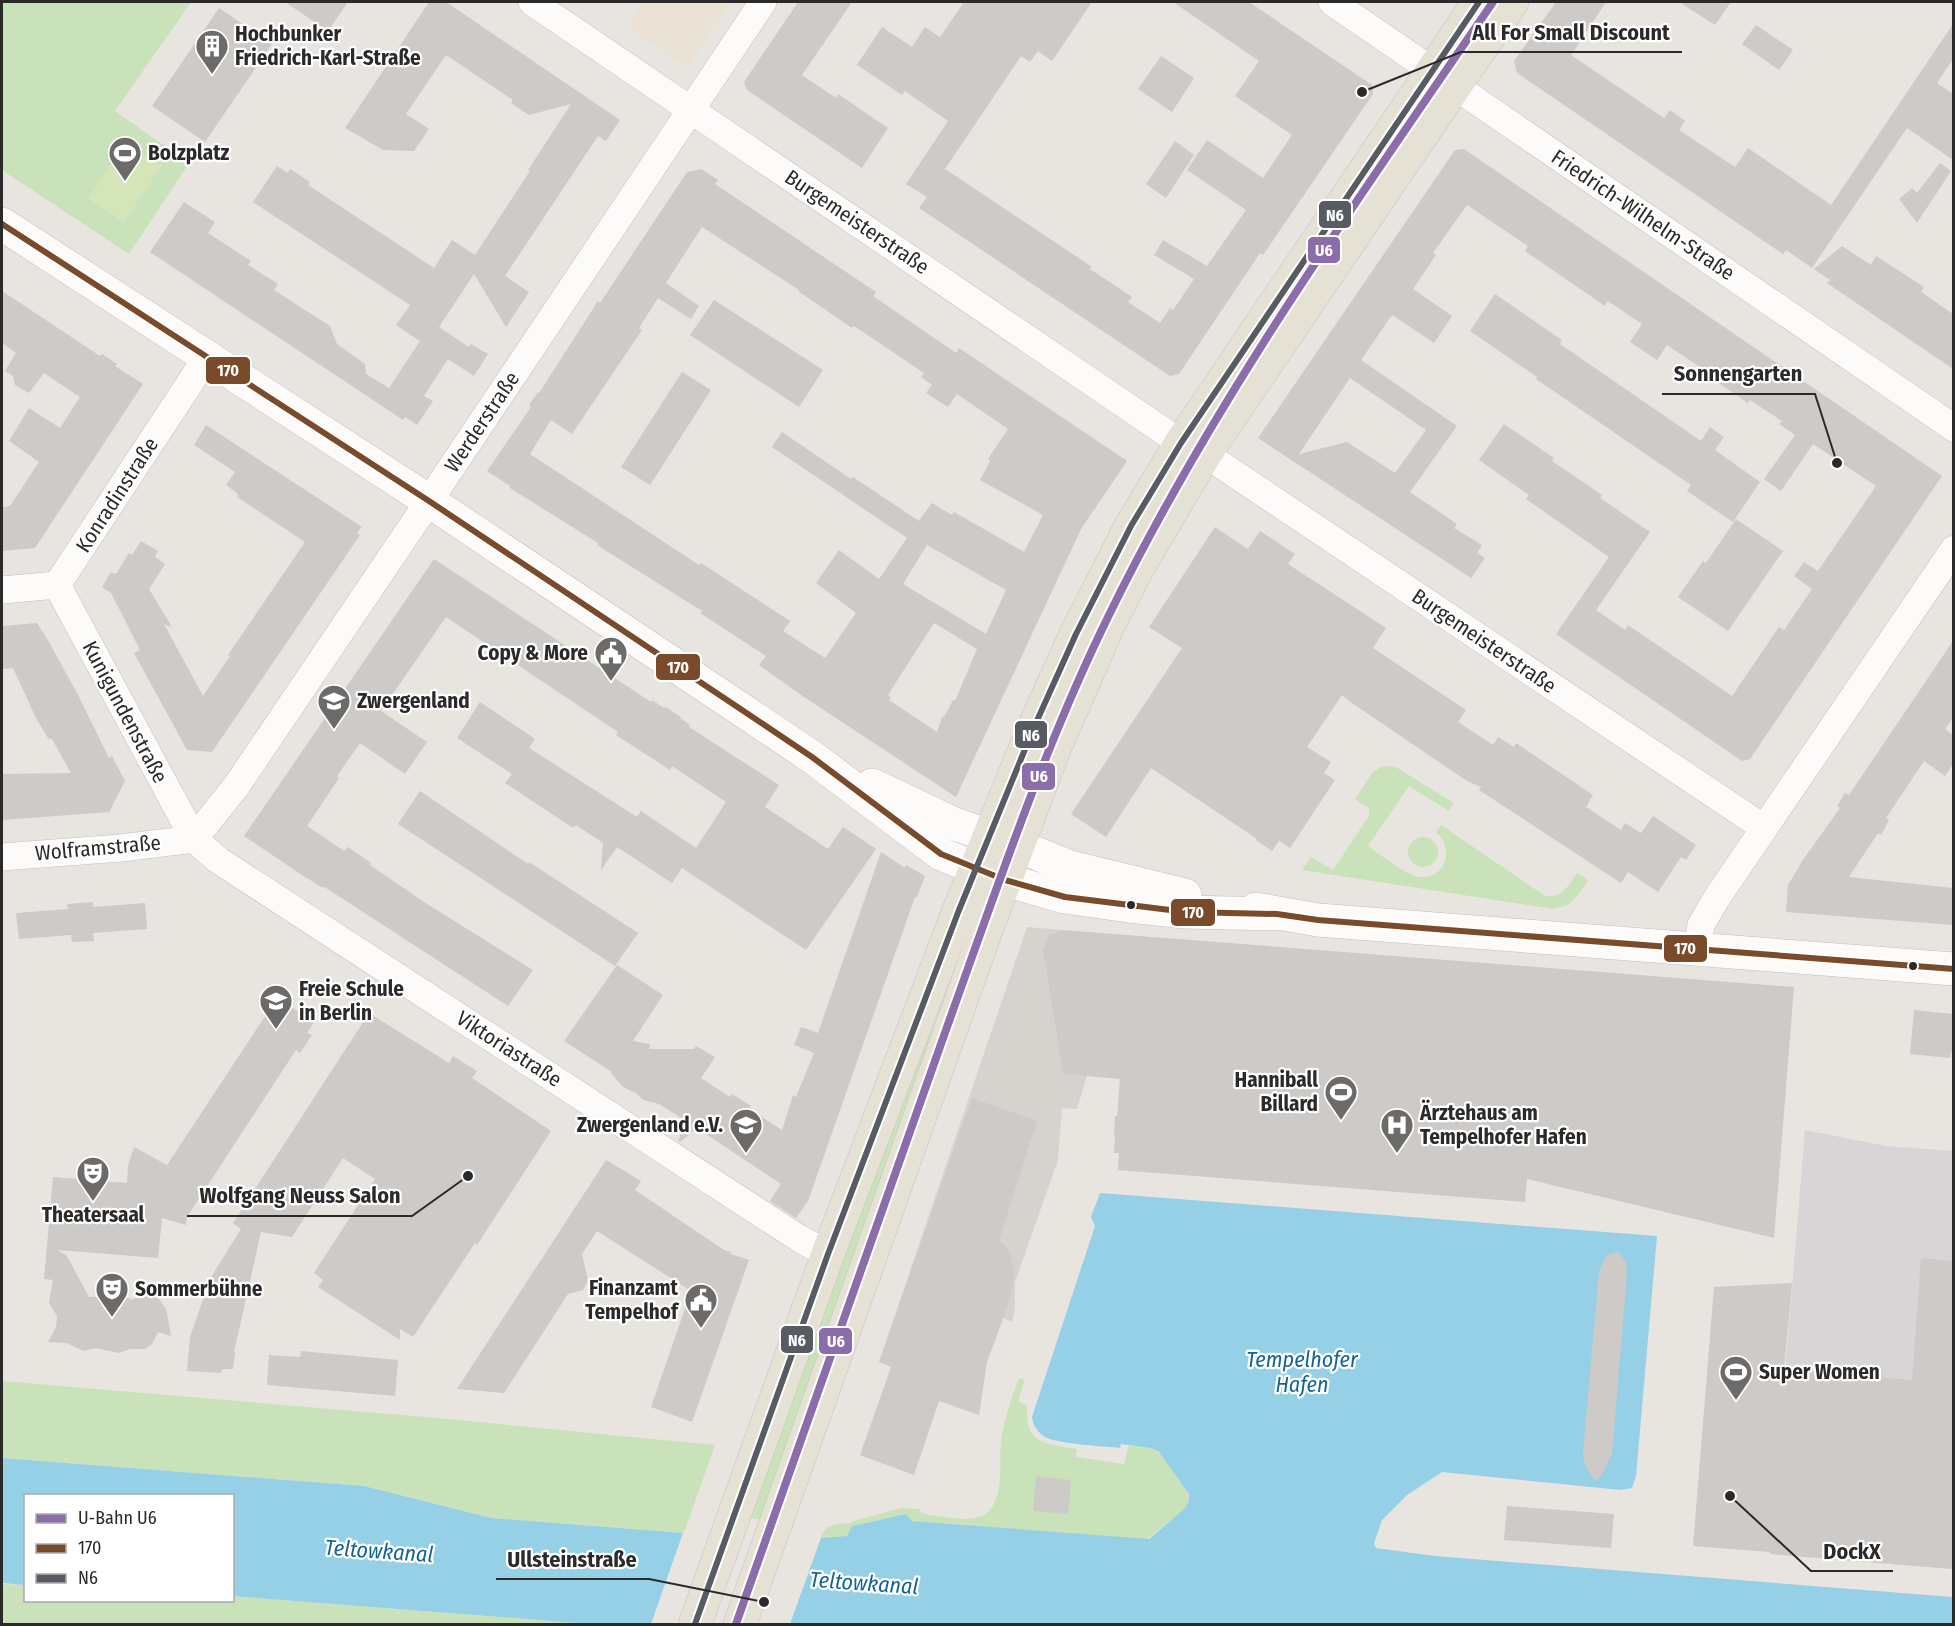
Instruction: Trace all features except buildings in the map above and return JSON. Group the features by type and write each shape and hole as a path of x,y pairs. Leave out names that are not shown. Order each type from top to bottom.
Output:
{"main road":[{"path":"1443,79 1479,2"},
{"path":"695,1624 828,1254 1004,841 1053,752 1109,624 1148,550 1193,448 1443,79 1512,2"},
{"path":"2,224 429,501 812,757 940,854 991,874 1059,896 1186,912 1276,914"},
{"path":"812,757 952,823 1071,867 1276,914 1318,920 1953,969"},
{"path":"740,1624 991,874"}],"street":[{"name":"Burgemeisterstraße","path":"532,2 1193,448 1764,828"},
{"name":"Werderstraße","path":"194,839 237,785 763,2"},
{"name":"Friedrich-Wilhelm-Straße","path":"1332,2 1953,428"},
{"name":"Konradinstraße","path":"57,585 207,357"},
{"path":"1697,950 1701,925 1716,899 1953,549"},
{"path":"2,590 57,585"},
{"name":"Kunigundenstraße","path":"57,585 194,839"},
{"name":"Wolframstraße","path":"2,857 121,848 194,839"},
{"name":"Viktoriastraße","path":"194,839 218,860 801,1239 828,1254"}],"shaded area":[{"path":"644,2 732,2 688,67 627,27"},
{"path":"1027,927 1062,930 1048,936 1043,951 1063,1073 1087,1076 1077,1109 1062,1108 1058,1160 1015,1282 1015,1308 1012,1322 1003,1318 947,1389 879,1362"},
{"path":"1805,1130 1886,1146 1953,1151 1953,1569 1770,1554"}],"green space":[{"path":"2,2 191,2 115,111 189,163 129,254 2,170"},
{"name":"Bolzplatz","path":"125,142 162,165 124,222 88,199"},
{"path":"1383,766 1396,767 1454,803 1449,811 1409,786 1368,846 1393,864 1420,877 1429,877 1436,873 1445,861 1446,854 1442,838 1436,832 1441,825 1545,896 1561,893 1577,873 1588,880 1570,903 1553,909 1302,870 1311,857 1333,870 1369,816 1369,808 1355,799 1373,772"},
{"path":"1423,837 1434,841 1438,852 1434,863 1423,867 1412,863 1408,852 1412,841"},
{"path":"971,925 933,1026 926,1055 760,1519 744,1518 828,1284"},
{"path":"1019,1378 1025,1380 1018,1401 1027,1405 1029,1428 1039,1440 1055,1446 1077,1449 1076,1457 1124,1464 1129,1445 1151,1448 1161,1454 1188,1490 1188,1503 1184,1509 1146,1540 912,1521 906,1514 852,1526 848,1536 820,1538 832,1525 851,1523 901,1508 919,1509 928,1515 960,1519 982,1516 987,1513 997,1494 1002,1433"},
{"path":"2,1381 437,1418 715,1445 684,1533 491,1518 364,1486 2,1458"},
{"path":"2,1584 24,1585 24,1602 234,1602 234,1596 590,1624 2,1624"}],"water":[{"path":"1100,1193 1657,1236 1636,1476 1632,1488 1620,1490 1442,1472 1407,1495 1382,1520 1374,1543 1376,1548 1435,1556 1953,1597 1953,1624 590,1624 234,1596 234,1494 24,1494 24,1585 2,1583 2,1458 364,1486 491,1518 684,1533 820,1538 847,1536 852,1526 906,1514 912,1521 1149,1539 1188,1503 1189,1494 1159,1452 1151,1448 1121,1444 1120,1448 1051,1439 1038,1431 1033,1423 1032,1417 1095,1226 1091,1217"}],"pier":[{"path":"684,1530 822,1535 790,1624 651,1624"}],"metro line":[{"name":"U6","path":"736,1624 1003,870 1042,767 1085,665 1150,535 1241,378 1340,226 1493,2"}],"transit line":[{"name":"N6","path":"695,1624 828,1254 959,910 1035,725 1076,634 1131,526 1181,443 1479,2"},
{"name":"170","path":"2,224 429,501 748,714 812,757 941,854 1005,880 1065,897 1186,912 1277,914 1318,920 1954,969"}],"place":[{"name":"Hochbunker Friedrich-Karl-Straße","path":"212,75"},
{"name":"All For Small Discount","path":"1362,92"},
{"name":"Bolzplatz","path":"125,182"},
{"name":"Sonnengarten","path":"1837,463"},
{"name":"Copy & More","path":"611,682"},
{"name":"Zwergenland","path":"334,730"},
{"name":"Freie Schule in Berlin","path":"276,1030"},
{"name":"Hanniball Billard","path":"1341,1121"},
{"name":"Zwergenland e.V.","path":"746,1154"},
{"name":"Ärztehaus am Tempelhofer Hafen","path":"1397,1154"},
{"name":"Wolfgang Neuss Salon","path":"468,1176"},
{"name":"Theatersaal","path":"93,1202"},
{"name":"Sommerbühne","path":"112,1318"},
{"name":"Finanzamt Tempelhof","path":"701,1329"},
{"name":"Super Women","path":"1736,1401"},
{"name":"DockX","path":"1730,1496"},
{"name":"Ullsteinstraße","path":"764,1602"}],"water label":[{"name":"Tempelhofer Hafen","path":"1302,1372"},
{"name":"Teltowkanal","path":"379,1551"},
{"name":"Teltowkanal","path":"864,1583"}]}
